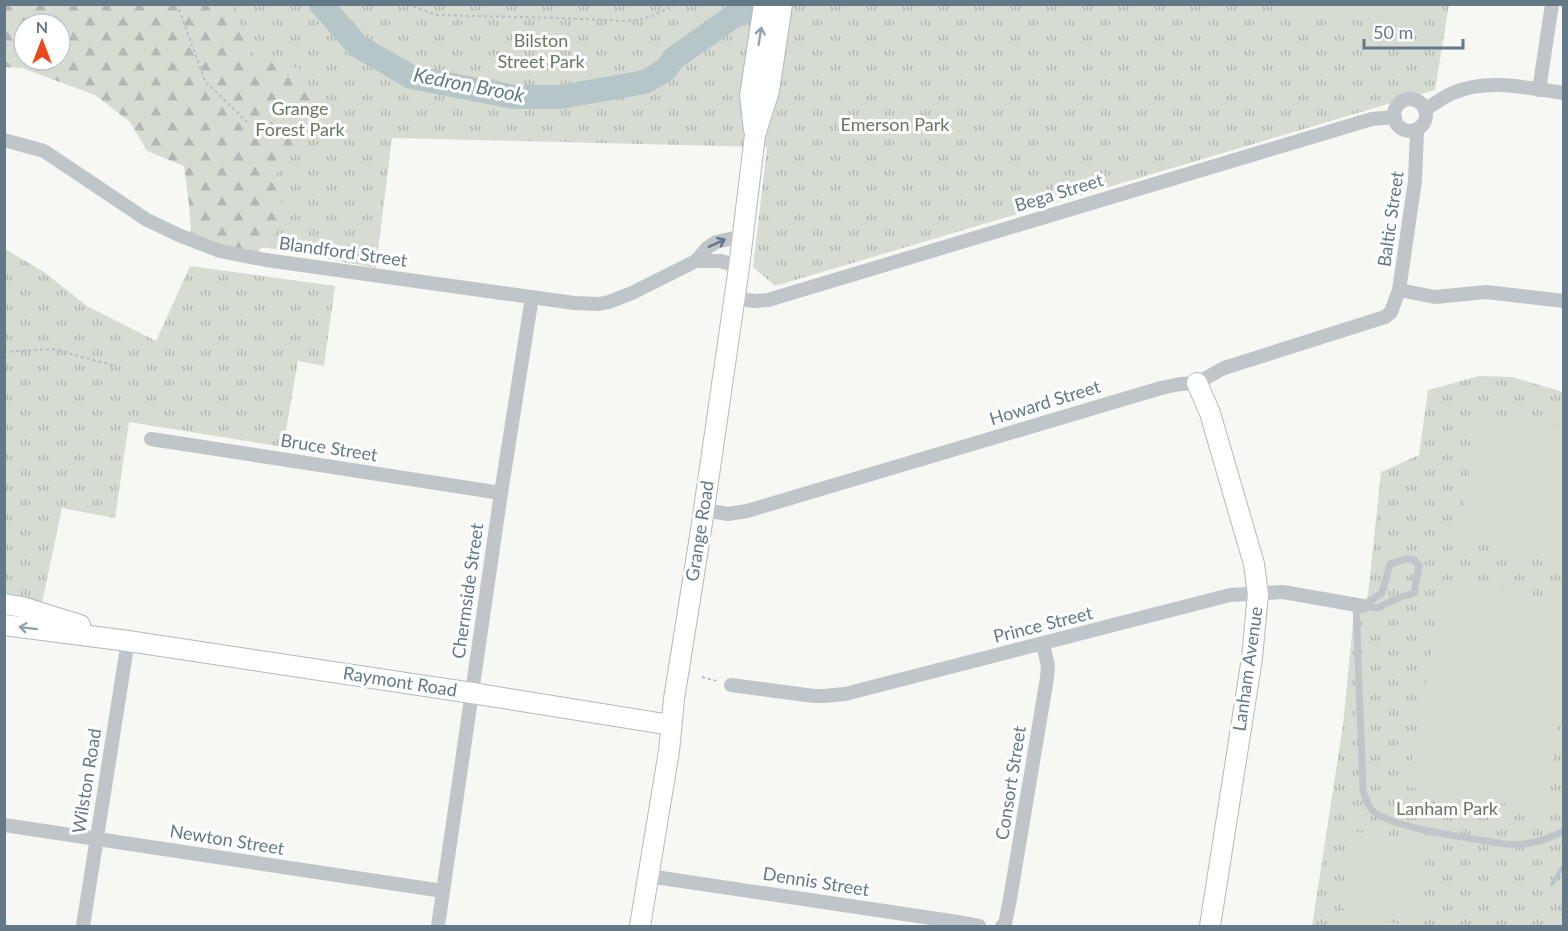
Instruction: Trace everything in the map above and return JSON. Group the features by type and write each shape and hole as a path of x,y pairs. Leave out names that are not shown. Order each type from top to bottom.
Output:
{"main road":[{"name":"Grange Road","path":"755,135 750,96 764,4"},
{"name":"Grange Road","path":"640,927 669,751 735,298 755,135 770,91 782,4"},
{"name":"Lanham Avenue","path":"1197,383 1210,413 1254,564 1258,594 1252,658 1209,927"},
{"name":"Raymont Road","path":"4,603 128,641"},
{"name":"Raymont Road","path":"4,625 128,641 671,725"}],"street":[{"path":"1539,90 1552,4"},
{"path":"1425,110 1453,93 1474,86 1501,85 1563,93"},
{"path":"1410,100 1422,104 1426,118 1417,130 1410,131 1397,124 1395,117 1398,105 1410,100"},
{"name":"Bega Street","path":"735,298 754,301 768,300 1296,141 1372,119 1395,117"},
{"name":"Baltic Street","path":"1391,312 1399,290 1415,181 1417,130"},
{"name":"Blandford Street","path":"4,140 44,151 147,220 220,251 266,260 532,297 586,304 609,302 696,261 707,248 717,242 743,236"},
{"path":"696,261 716,260 739,267"},
{"path":"1399,290 1415,295 1435,297 1486,292 1563,301"},
{"name":"Chermside Street","path":"438,927 532,297"},
{"name":"Howard Street","path":"704,510 728,514 747,512 1161,388 1197,383 1224,368 1368,323 1385,317 1391,312"},
{"name":"Bruce Street","path":"151,439 501,493"},
{"name":"Prince Street","path":"731,685 814,696 832,696 1221,597 1283,592 1359,605"},
{"name":"Wilston Road","path":"83,927 128,641"},
{"name":"Consort Street","path":"1002,927 1005,924 1010,899 1047,678 1048,666 1043,644"},
{"name":"Newton Street","path":"4,825 443,891"},
{"name":"Dennis Street","path":"648,876 947,920 979,927"}],"lane":[{"path":"1406,559 1417,562 1419,565 1414,593 1378,608 1359,605 1382,594 1390,564 1406,559"},
{"path":"1359,605 1363,790 1366,803 1374,812 1387,820 1412,827 1505,844 1521,845 1537,842 1563,831"}],"path":[{"path":"177,4 206,81 249,124"},
{"path":"408,4 436,15 626,21 638,20 677,4"},
{"path":"4,352 53,348 116,366"},
{"path":"702,677 731,685"},
{"path":"1563,896 1561,912 1563,918"}],"green space":[{"path":"5,4 1449,5 1435,90 775,286 753,267 767,147 392,138 376,268 205,236 213,156 120,101 44,72 72,72 72,12 12,12 12,60 5,57"},
{"path":"1268,4 1422,5 1418,29 1268,6"},
{"name":"Grange Forest Park","path":"4,5 235,5 255,60 299,68 316,99 318,135 296,146 275,176 286,221 257,253 225,246 191,233 184,166 147,151 130,122 95,95 33,72 72,72 72,12 12,12 12,67 5,67"},
{"path":"5,249 44,272 87,306 156,341 190,266 335,286 324,366 298,361 283,447 129,422 115,518 62,508 42,603 5,593"},
{"name":"Lanham Park","path":"1479,376 1512,377 1563,392 1563,926 1312,926 1343,725 1353,623 1368,595 1381,472 1419,455 1428,390"},
{"path":"1481,412 1563,427 1563,559 1457,540"},
{"path":"1444,580 1563,601 1563,702 1544,810 1407,787"},
{"path":"1352,831 1428,843 1416,919 1340,908"},
{"path":"1339,915 1415,926 1338,926"}],"waterway":[{"name":"Kedron Brook","path":"321,4 358,46 411,77 514,97 560,97 645,82 665,70 673,59 731,18 761,4"},
{"path":"1552,884 1564,865"}],"park label":[{"name":"Bilston Street Park","path":"541,51"},
{"name":"Emerson Park","path":"895,125"}]}
